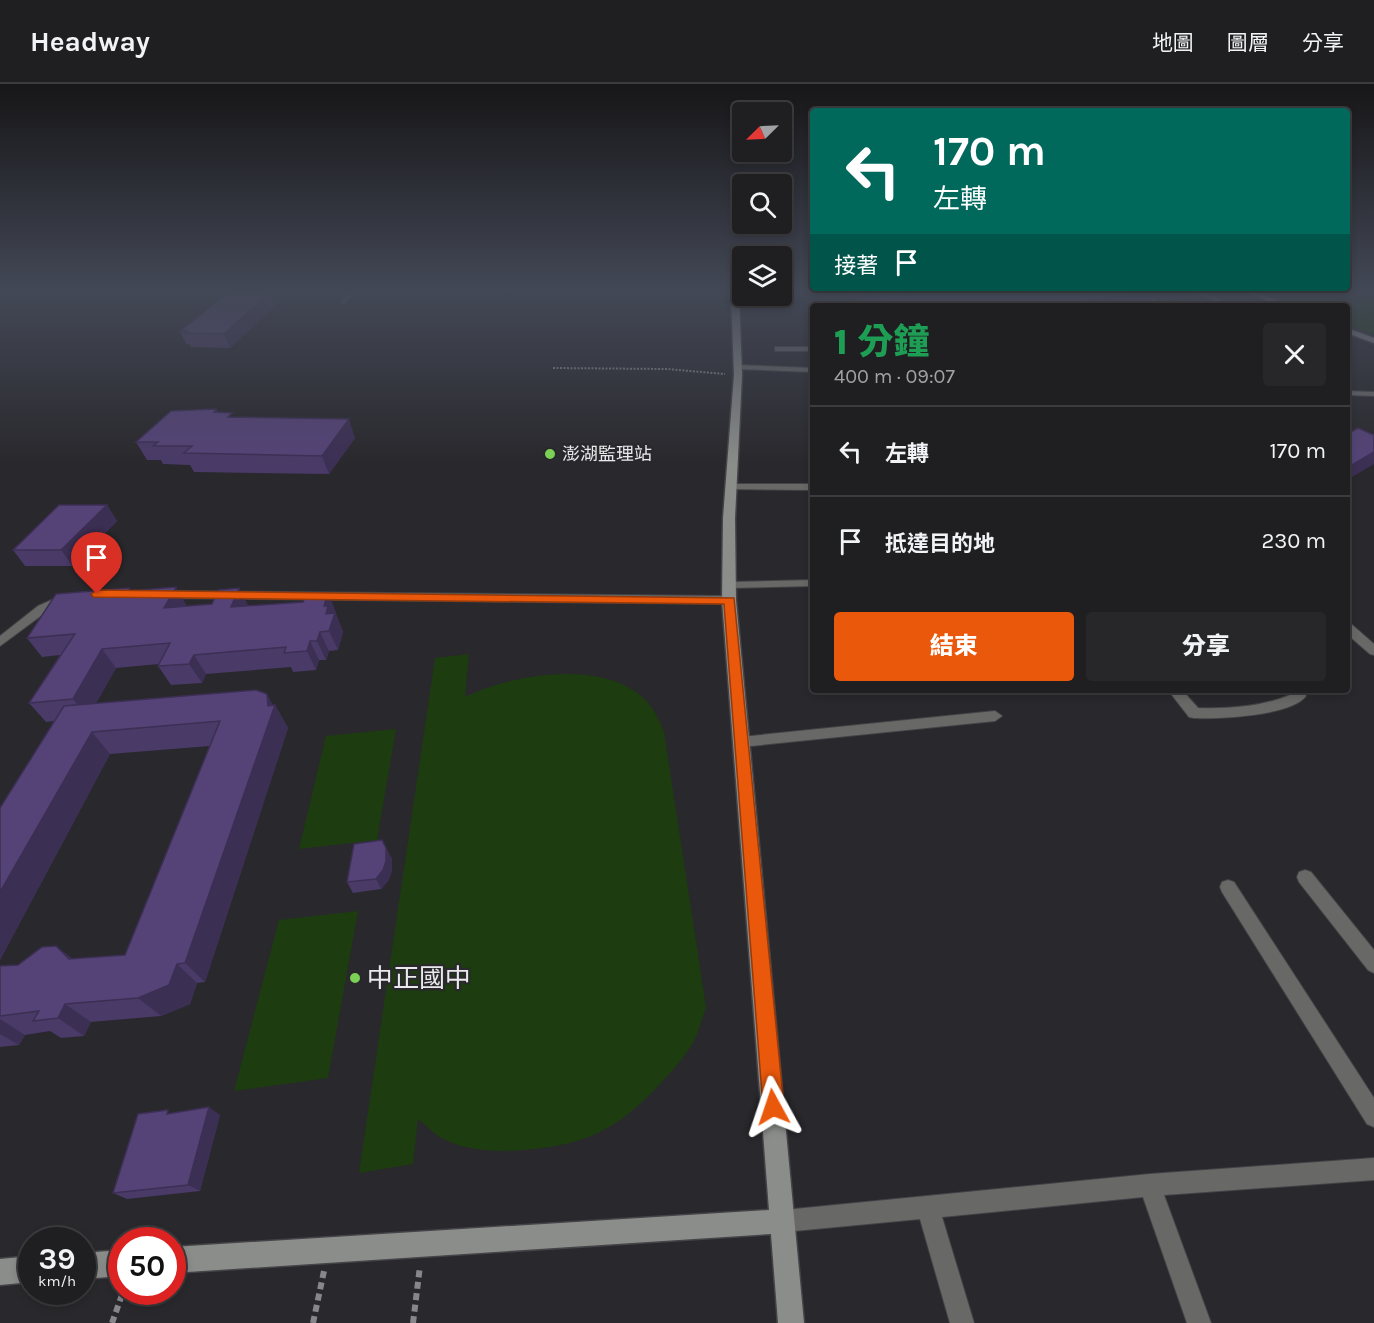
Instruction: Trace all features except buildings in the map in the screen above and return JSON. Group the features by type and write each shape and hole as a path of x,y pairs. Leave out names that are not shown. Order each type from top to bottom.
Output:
{"main road":[{"path":"737,350 738,371 730,487 729,593 784,1221 790,1323"},
{"path":"186,1259 784,1221"},
{"path":"0,1272 18,1270"}],"lane":[{"path":"738,371 810,370"},
{"path":"1350,393 1374,394"},
{"path":"730,487 810,487"},
{"path":"146,595 729,593 810,583"},
{"path":"0,642 42,609 74,594"},
{"path":"1350,630 1374,651"},
{"path":"1177,693 1194,713 1212,714 1284,704 1299,696 1296,693"},
{"path":"741,742 995,716"},
{"path":"1305,877 1374,964"},
{"path":"1228,887 1374,1117"},
{"path":"784,1221 1150,1185 1371,1174"},
{"path":"1150,1185 1199,1323"},
{"path":"928,1207 962,1323"}],"path":[{"path":"553,368 738,371"},
{"path":"413,1323 422,1244"},
{"path":"313,1323 329,1250"},
{"path":"112,1323 118,1305"}],"green space":[{"path":"469,654 465,697 503,683 525,678 570,674 613,681 643,697 652,708 664,732 706,1007 694,1041 674,1069 629,1113 599,1132 583,1139 546,1148 493,1151 452,1143 440,1137 418,1119 413,1164 359,1173 435,658"},
{"path":"396,729 377,840 299,849 326,736"},
{"path":"358,911 328,1078 234,1091 279,920"}],"place":[{"name":"澎湖監理站","path":"550,454"},
{"name":"中正國中","path":"355,978"}],"route":[{"path":"97,594 729,600 773,1107"}]}
